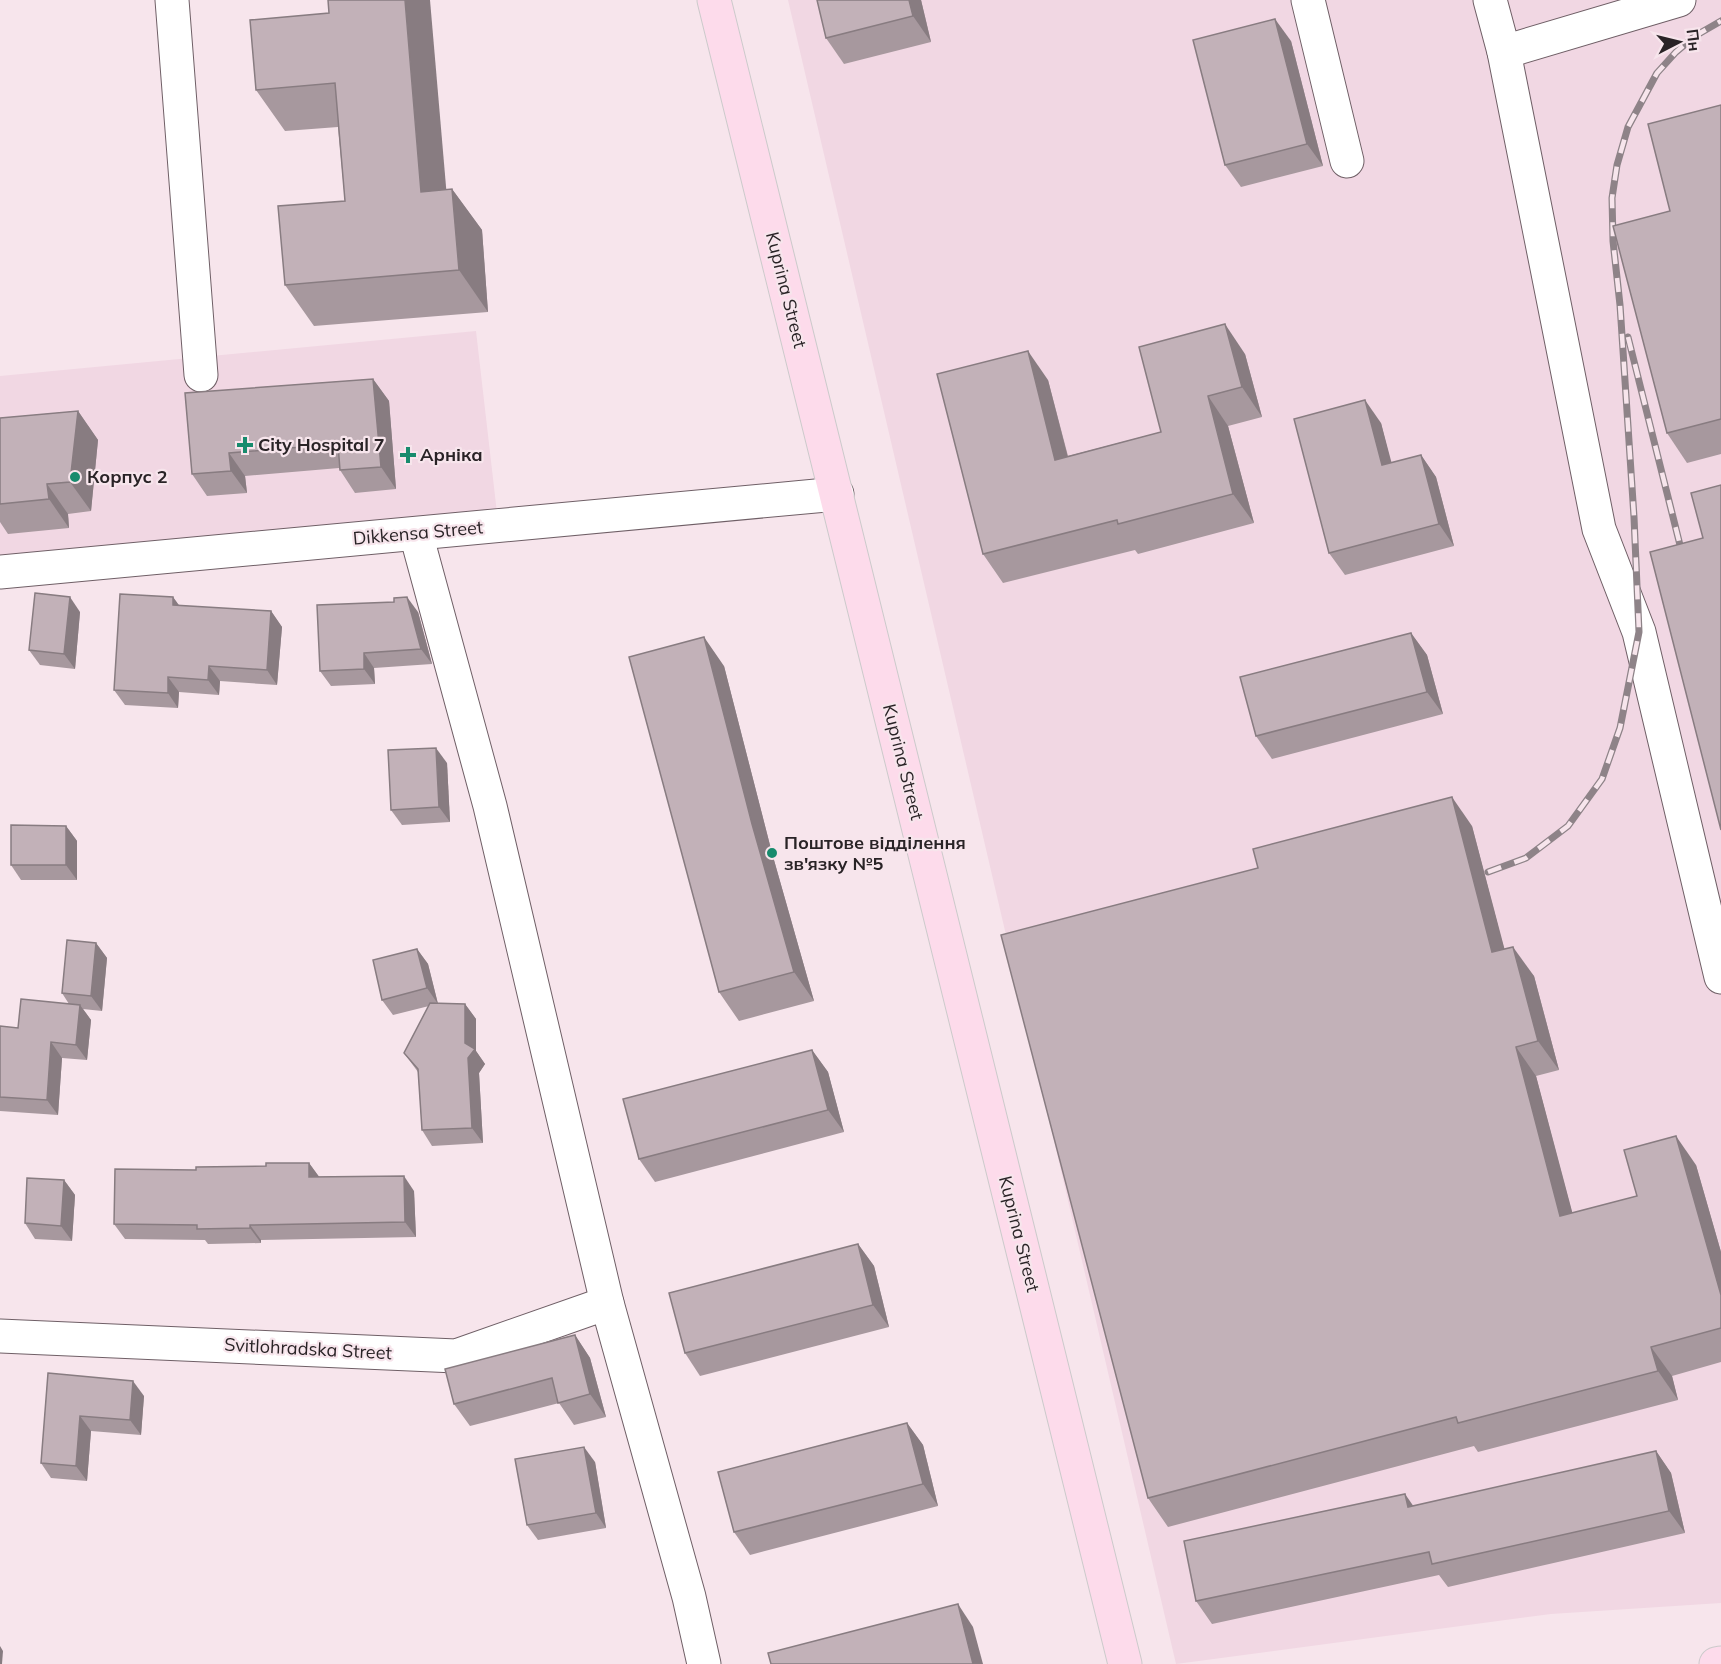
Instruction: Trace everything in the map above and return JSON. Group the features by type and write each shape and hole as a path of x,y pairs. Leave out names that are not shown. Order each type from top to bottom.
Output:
{"main road":[{"name":"Kuprina Street","path":"714,0 1125,1664"},
{"path":"1716,1664 1721,1663"}],"street":[{"path":"172,0 201,375"},
{"path":"1308,0 1347,161"},
{"path":"1490,0 1504,52 1599,529 1639,632 1721,977"},
{"path":"1504,52 1679,0"},
{"name":"Dikkensa Street","path":"0,572 837,494"},
{"path":"416,534 490,806 607,1303 690,1597 704,1664"},
{"name":"Svitlohradska Street","path":"0,1336 456,1356 607,1303"}],"shaded area":[{"path":"788,0 1721,0 1721,1603 1551,1614 1176,1664"},
{"name":"City Hospital 7","path":"476,331 497,513 0,556 0,376"}],"building":[{"path":"328,0 405,0 421,192 452,189 459,270 285,285 278,206 345,201 335,83 256,90 250,20 329,13"},
{"path":"817,0 909,0 913,16 826,38"},
{"path":"1275,19 1307,144 1225,165 1193,40"},
{"path":"1721,105 1721,419 1667,433 1613,226 1670,211 1648,124"},
{"path":"1225,324 1242,387 1208,396 1233,494 1118,524 1117,520 983,554 937,374 1028,351 1055,460 1161,432 1139,347"},
{"path":"373,379 381,467 340,470 338,444 229,453 231,471 192,474 185,393"},
{"path":"1365,400 1382,465 1421,455 1439,524 1329,553 1294,419"},
{"path":"78,411 70,482 47,484 49,499 0,504 0,418"},
{"path":"1721,485 1721,830 1650,552 1703,538 1691,493"},
{"path":"35,593 70,597 64,654 29,650"},
{"path":"120,594 173,597 173,605 271,611 267,670 209,666 208,680 168,677 168,693 114,690"},
{"path":"407,597 421,649 364,653 364,669 320,671 317,605 394,602 394,598"},
{"path":"1411,633 1427,692 1256,736 1240,677"},
{"path":"704,637 752,824 794,972 719,992 629,657"},
{"path":"436,748 439,807 391,810 388,750"},
{"path":"1452,797 1492,952 1513,947 1538,1041 1516,1047 1560,1216 1637,1196 1624,1150 1676,1136 1721,1295 1721,1328 1651,1347 1658,1371 1458,1423 1456,1417 1148,1498 1001,935 1258,868 1253,849"},
{"path":"11,825 66,826 66,865 11,865"},
{"path":"67,940 96,943 91,996 62,993"},
{"path":"417,949 427,988 382,1000 373,960"},
{"path":"21,999 80,1005 76,1045 51,1042 47,1100 0,1097 0,1026 18,1028"},
{"path":"430,1003 465,1004 465,1043 475,1049 468,1058 472,1128 422,1130 418,1069 404,1053"},
{"path":"812,1050 828,1110 639,1159 623,1099"},
{"path":"266,1163 309,1163 309,1177 404,1176 405,1222 250,1225 250,1228 197,1229 197,1225 114,1224 115,1169 196,1170 196,1167 266,1166"},
{"path":"27,1178 64,1180 61,1226 25,1223"},
{"path":"858,1244 873,1305 685,1353 669,1293"},
{"path":"575,1335 590,1394 558,1403 552,1378 454,1404 445,1369"},
{"path":"48,1373 133,1381 130,1420 80,1416 76,1466 41,1463"},
{"path":"907,1423 923,1484 734,1532 718,1472"},
{"path":"584,1447 596,1513 527,1525 515,1459"},
{"path":"1656,1451 1669,1511 1432,1564 1429,1552 1196,1601 1184,1541 1405,1494 1408,1507"},
{"path":"958,1604 973,1664 771,1664 768,1653"}],"railway":[{"path":"1488,872 1526,858 1568,826 1602,779 1620,728 1639,632 1634,517 1620,305 1613,241 1612,198 1617,165 1628,127 1657,73 1695,36 1721,21"},
{"path":"1628,337 1684,561"}],"place":[{"name":"City Hospital 7","path":"245,445"},
{"name":"Арніка","path":"408,455"},
{"name":"Корпус 2","path":"75,477"},
{"name":"Поштове відділення зв'язку №5","path":"772,853"}]}
